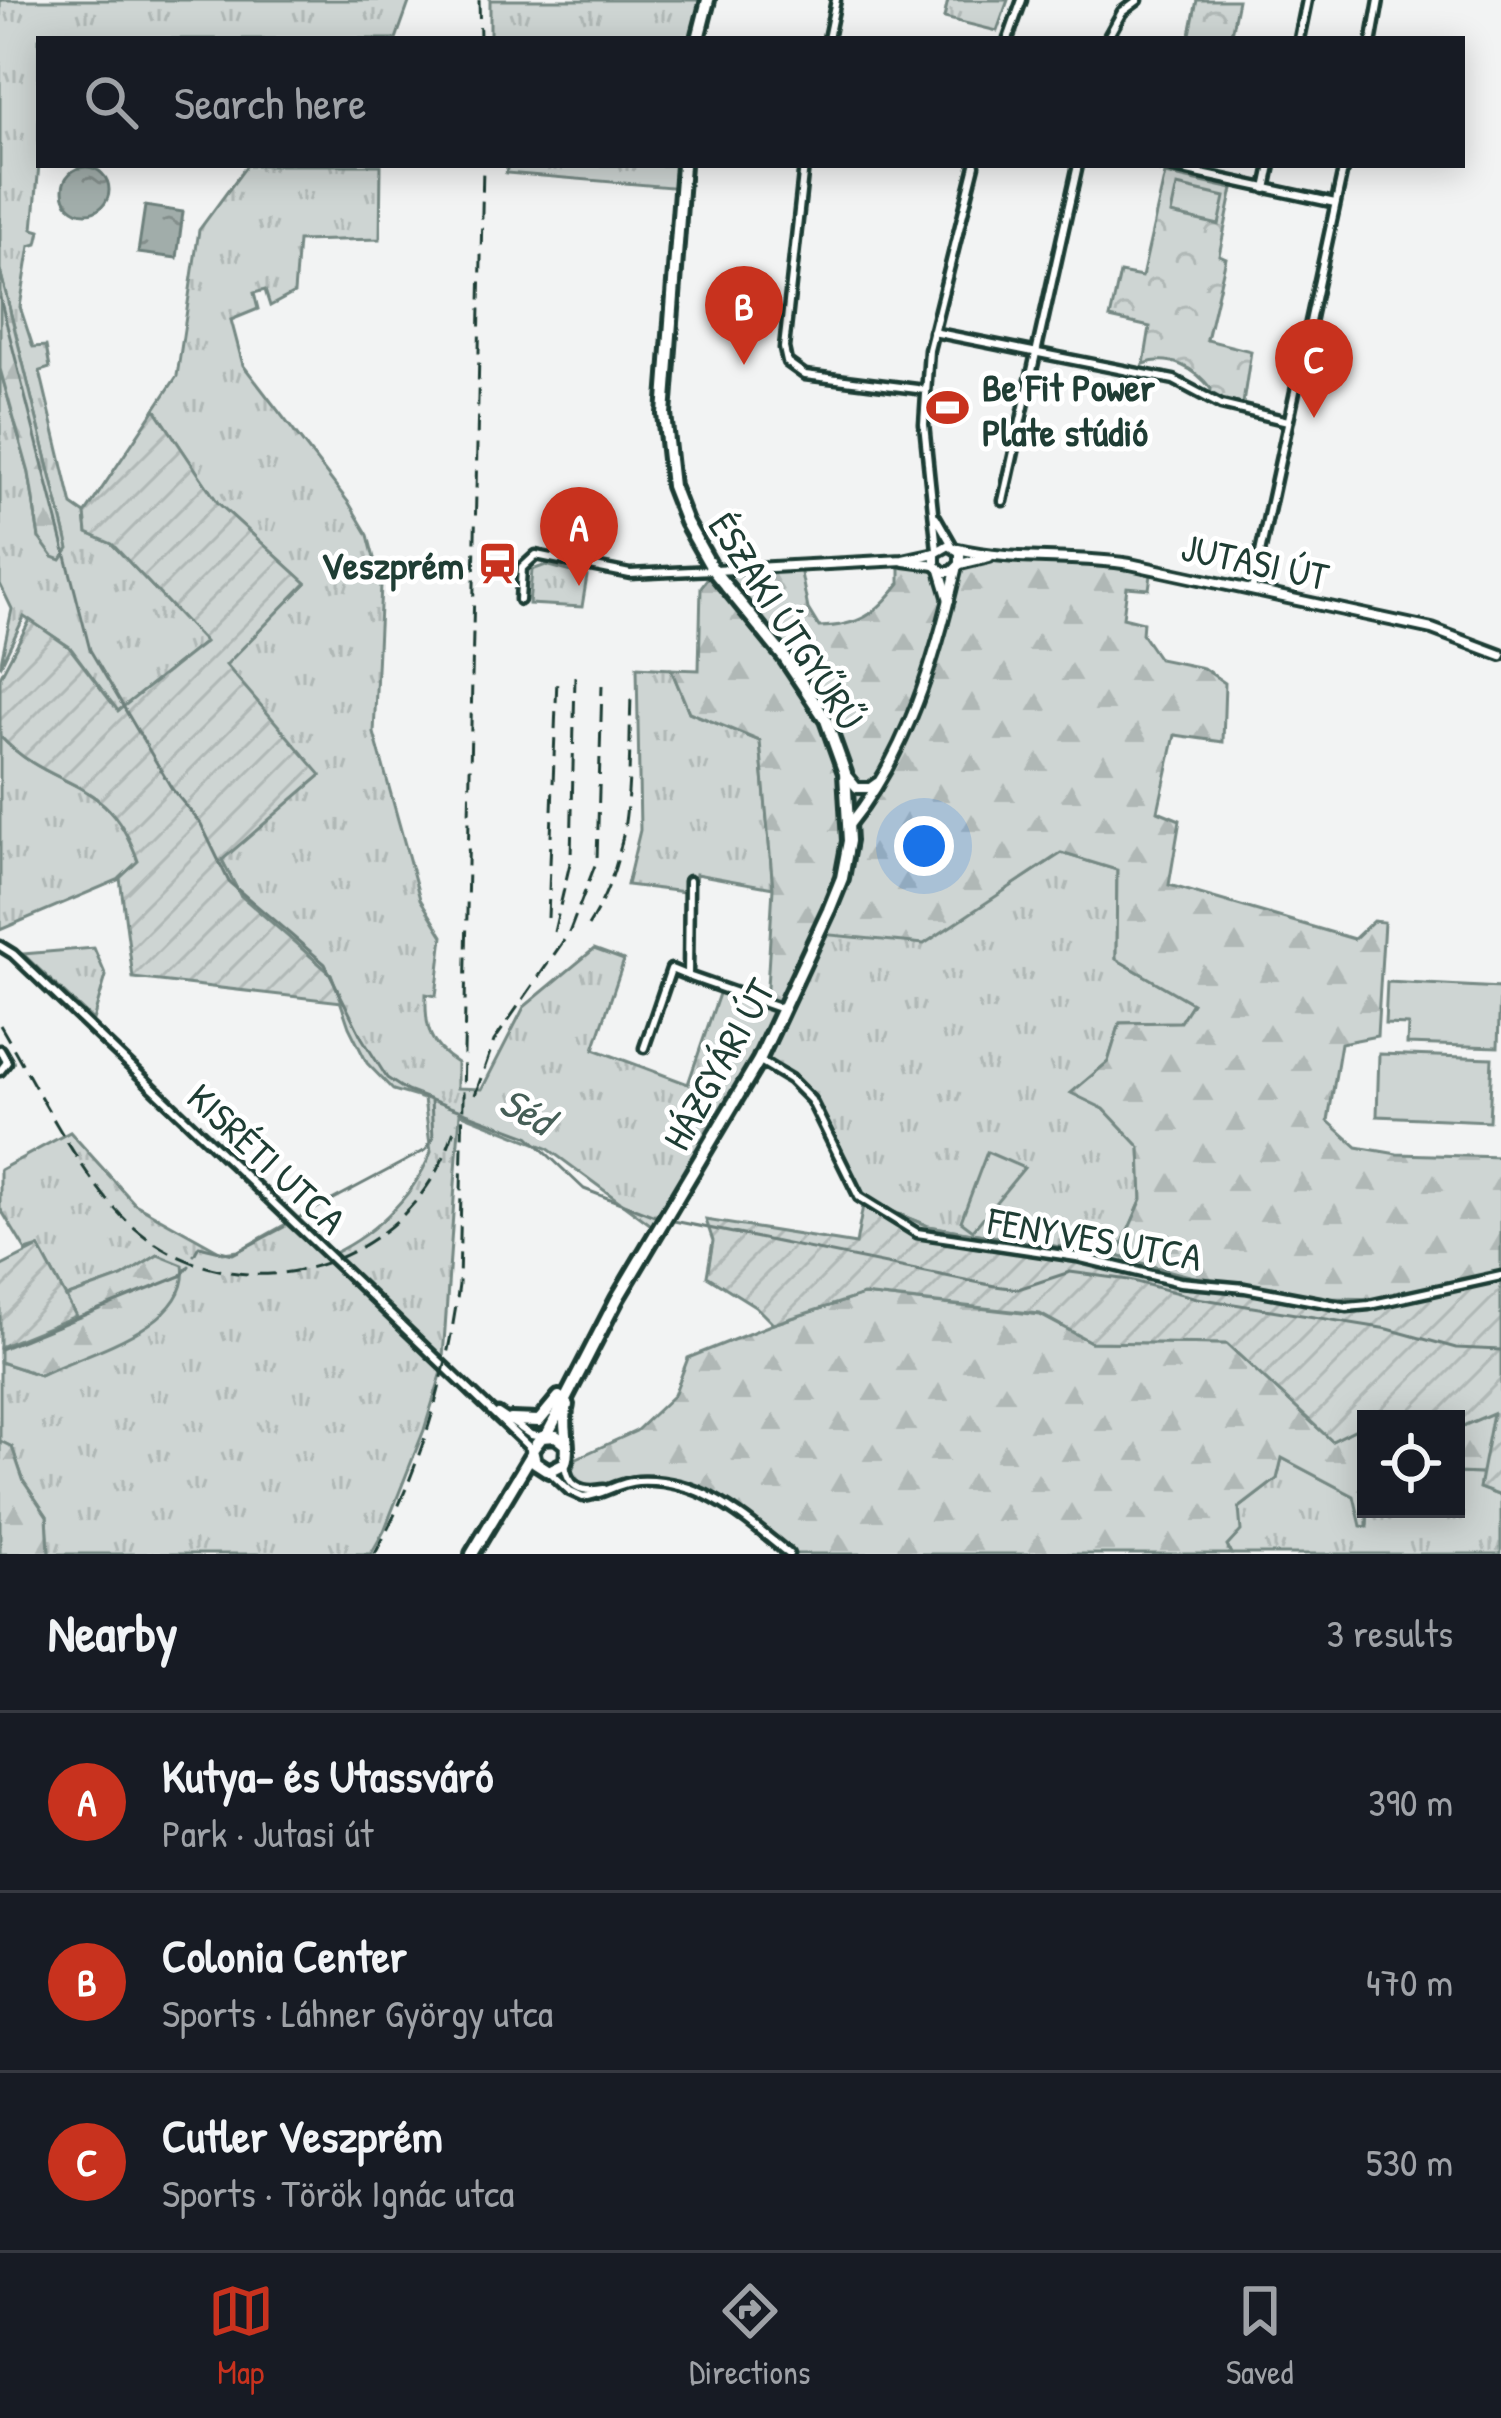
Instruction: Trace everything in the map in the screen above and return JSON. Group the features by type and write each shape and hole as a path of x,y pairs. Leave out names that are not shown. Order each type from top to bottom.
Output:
{"main road":[{"path":"699,36 708,0"},
{"name":"ÉSZAKI ÚTGYŰRŰ","path":"683,168 664,435 677,502 713,570 784,657 826,720 845,773 850,824"},
{"name":"HÁZGYÁRI ÚT","path":"544,1436 784,1010 842,878 850,824"},
{"path":"511,1420 543,1419 578,1369"},
{"name":"HÁZGYÁRI ÚT","path":"566,1444 562,1426 578,1369"},
{"path":"472,1554 544,1436 556,1436 566,1444 565,1463 527,1481 500,1511"},
{"path":"532,1452 535,1462 547,1471"}],"street":[{"path":"830,36 836,0"},
{"path":"1009,36 1022,0"},
{"path":"1109,36 1122,12 1138,0"},
{"path":"1300,36 1307,0"},
{"path":"1373,36 1379,0"},
{"path":"805,168 784,348 788,362 805,375 925,390"},
{"path":"949,602 937,568 925,390 933,332 974,168"},
{"path":"1003,500 1077,168"},
{"path":"1173,168 1335,203"},
{"path":"1266,189 1270,168"},
{"path":"1252,590 1343,168"},
{"path":"933,332 1174,380 1221,405 1289,422"},
{"path":"935,515 955,547 958,567"},
{"name":"JUTASI ÚT","path":"520,600 524,562 542,554 630,574 903,560 955,547 990,556 1093,558 1432,628 1501,655"},
{"name":"JUTASI ÚT","path":"903,560 937,568 958,567 990,556"},
{"name":"HÁZGYÁRI ÚT","path":"850,824 883,778 938,643 958,567"},
{"path":"845,773 856,788 870,788 883,778"},
{"path":"688,976 689,881"},
{"name":"KISRÉTI UTCA","path":"0,946 532,1452"},
{"path":"644,1048 671,969 784,1010"},
{"path":"0,1050 7,1062 0,1071"},
{"name":"FENYVES UTCA","path":"759,1060 790,1079 811,1100 859,1197 925,1235 1077,1257 1180,1282 1347,1306 1369,1306 1501,1276"},
{"name":"KISRÉTI UTCA","path":"495,1412 531,1435 544,1436"},
{"path":"565,1463 568,1479 578,1489 613,1487"},
{"path":"547,1471 583,1497 632,1481 717,1497 789,1554"}],"green space":[{"path":"0,0 410,0 397,36 36,36 39,168 33,229 40,231 37,244 30,246 20,307 33,347 46,346 50,368 40,371 72,505 85,514 87,533 112,544 205,642 118,712 70,647 24,617 0,667 12,609 0,584 0,369 29,473 39,538 66,537 0,270"},
{"path":"490,0 709,0 700,36 490,36"},
{"path":"948,0 1008,0 997,31 944,18"},
{"path":"1197,0 1238,0 1231,36 1190,36"},
{"path":"245,168 381,168 380,239 298,241 294,293 270,306 265,290 254,293 258,309 231,320 243,365 349,503 368,535 381,585 374,733 420,899 443,936 436,996 426,994 426,1016 434,1042 457,1063 457,1088 482,1089 524,1007 594,949 624,960 594,1049 688,1084 721,988 783,1010 820,934 1009,887 1062,853 1117,870 1116,959 1192,1003 1180,1022 1120,1023 1108,1062 1072,1093 1104,1109 1140,1147 1142,1199 1117,1256 928,1226 864,1200 822,1117 797,1083 759,1059 658,1230 547,1148 460,1113 442,1372 424,1430 371,1554 49,1554 47,1516 24,1482 12,1447 0,1441 0,1362 40,1375 61,1365 158,1255 122,1277 66,1297 39,1247 26,1251 0,1208 0,1170 70,1132 135,1204 223,1253 238,1251 286,1224 323,1258 388,1216 413,1186 431,1152 424,1099 393,1090 367,1063 331,974 240,895 222,860 226,664 306,583 218,503 155,409 177,376 199,230"},
{"path":"507,168 685,168 682,188 506,173"},
{"path":"1165,174 1233,189 1219,255 1226,258 1207,340 1251,351 1242,410 1210,398 1211,389 1182,365 1144,364 1150,327 1110,318 1120,273 1142,277"},
{"path":"1177,186 1225,197 1219,225 1171,214"},
{"path":"0,270 69,549 61,560 39,538 29,473 0,369"},
{"path":"155,409 218,503 306,583 226,665 321,775 222,860 240,895 331,974 342,1002 133,978 120,878 138,861 125,832 95,797 40,767 0,736 0,677 30,620 69,647 118,711 205,642 112,544 87,533 85,514"},
{"path":"998,556 1152,568 1149,589 1127,587 1123,617 1143,622 1142,634 1159,659 1203,668 1225,683 1223,742 1175,735 1158,811 1180,820 1169,885 1354,939 1373,921 1384,922 1377,1036 1341,1043 1328,1121 1357,1147 1397,1154 1501,1157 1501,1272 1413,1295 1350,1300 1248,1289 1117,1256 1142,1199 1140,1147 1104,1109 1071,1093 1108,1062 1120,1023 1180,1022 1192,1003 1116,959 1117,870 1061,853 924,944 821,934 783,1010 766,1004 773,888 760,741 689,712 671,669 699,670 701,587 715,568 799,563 808,609 819,627 833,626 866,617 883,603 900,583 900,560 935,566 947,598 961,565"},
{"path":"546,565 587,576 582,607 529,604 532,570"},
{"path":"637,667 671,669 689,712 760,741 773,888 696,874 693,893 627,885 640,830"},
{"path":"0,736 40,767 95,797 125,833 138,862 120,879 0,930"},
{"path":"94,948 106,976 93,1020 23,954"},
{"path":"1387,982 1500,988 1498,1047 1407,1044 1408,1025 1385,1024"},
{"path":"1379,1054 1492,1058 1489,1121 1377,1116"},
{"path":"987,1152 1024,1168 973,1230 961,1221"},
{"path":"864,1200 928,1226 1117,1256 1193,1279 1329,1298 1386,1299 1501,1272 1501,1496 1479,1488 1493,1413 1465,1425 1465,1410 1357,1410 1357,1428 1332,1441 1227,1344 1091,1342 1040,1314 863,1295 773,1324 755,1306 707,1276 713,1241 706,1220 856,1244"},
{"path":"39,1247 76,1316 0,1347 0,1267"},
{"path":"158,1255 183,1265 181,1287 171,1305 153,1321 107,1347 40,1375 0,1362 0,1347 75,1316 66,1297 122,1277"},
{"path":"863,1295 1040,1315 1091,1342 1227,1344 1332,1441 1357,1428 1357,1509 1354,1496 1282,1458 1277,1479 1239,1508 1241,1531 1227,1546 1231,1554 788,1554 726,1504 687,1488 634,1484 583,1501 564,1490 577,1458 636,1431 674,1395 688,1358"},
{"path":"1494,1412 1483,1474 1465,1473 1465,1425"},
{"path":"0,1441 12,1447 24,1482 47,1516 49,1554 0,1554"},
{"path":"1282,1458 1354,1496 1357,1518 1364,1518 1367,1526 1367,1518 1465,1518 1465,1473 1483,1474 1480,1488 1501,1496 1501,1554 1231,1554 1227,1546 1240,1531 1239,1508 1277,1479"}],"water":[{"path":"77,169 95,169 107,181 107,199 95,211 77,211 65,199 65,181"},
{"path":"145,206 183,212 177,258 138,253"}],"waterway":[{"name":"Séd","path":"0,298 90,650 172,789 201,824 229,882 325,964 387,1078 407,1091 528,1136 584,1189 660,1218"},
{"path":"300,1217 426,1150 433,1138 431,1100"},
{"name":"Séd","path":"669,1220 995,1286 1018,1289 1070,1272 1388,1329 1456,1348 1501,1350"},
{"path":"194,1255 199,1246 233,1254 284,1227"},
{"path":"0,1349 181,1276 189,1266"}],"railway":[{"path":"479,0 480,36"},
{"path":"375,1554 406,1489 429,1423 459,1285 483,168"},
{"path":"554,932 571,859 575,676"},
{"path":"548,918 557,678"},
{"path":"475,1095 494,1041 569,933 597,860 602,685"},
{"path":"588,926 621,843 631,695"},
{"path":"0,1025 77,1157 112,1205 130,1224 174,1254 223,1271 272,1274 321,1264 366,1244 405,1212 436,1172 456,1122"}],"place":[{"name":"Colonia Center","path":"744,365"},
{"name":"Be Fit Power Plate stúdió","path":"948,408"},
{"name":"Cutler Veszprém","path":"1314,418"},
{"name":"Veszprém","path":"498,564"},
{"name":"Kutya- és Utassváró","path":"579,586"}]}
